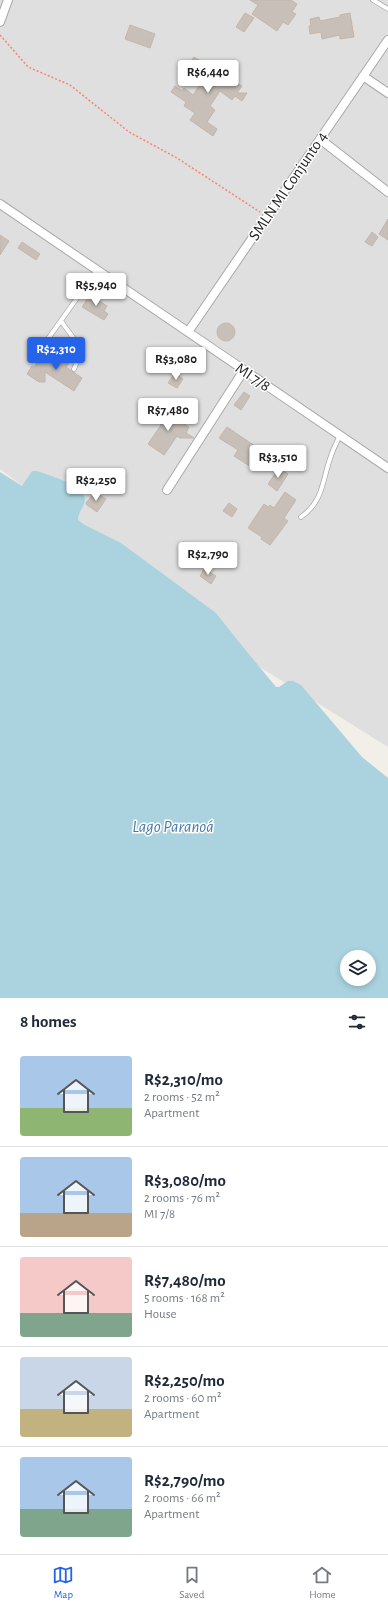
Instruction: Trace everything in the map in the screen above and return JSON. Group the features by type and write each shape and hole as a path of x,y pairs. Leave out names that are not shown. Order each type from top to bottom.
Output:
{"street":[{"path":"0,22 8,0"},
{"name":"SMLN MI Conjunto 4","path":"188,332 388,40"},
{"path":"363,76 388,93"},
{"path":"320,139 388,192"},
{"name":"MI 7/8","path":"0,204 388,468"},
{"path":"167,490 244,370"}],"lane":[{"path":"373,0 388,9"},
{"path":"40,350 97,270"},
{"path":"61,320 82,350 74,369"},
{"path":"301,517 315,504 321,493 331,455 340,435"}],"path":[{"path":"0,35 28,66 70,85 127,130 176,158 266,217"}],"shaded area":[{"path":"0,0 388,0 388,747 258,666 0,469"}],"water":[{"name":"Lago Paranoá","path":"32,471 37,471 65,481 79,489 85,499 78,520 121,543 216,613 276,687 279,687 288,681 293,681 301,685 362,757 388,778 388,998 0,998 0,472 22,486"}],"building":[{"path":"250,0 291,0 297,4 292,12 296,14 288,25 283,22 277,31 252,14 258,5"},
{"path":"245,13 254,18 244,32 236,27"},
{"path":"350,13 354,37 340,39 340,35 322,39 321,32 310,34 310,19 319,17 320,21 340,17 340,15"},
{"path":"130,25 155,34 150,48 125,39"},
{"path":"194,57 242,86 237,93 247,93 242,101 235,96 232,100 220,91 210,106 215,110 207,122 217,129 213,136 190,120 195,113 184,106 186,102 171,92 175,86 182,91 184,88 193,95 205,77 188,65"},
{"path":"388,219 388,240 379,234"},
{"path":"372,232 378,237 372,246 365,242"},
{"path":"0,235 9,241 0,255"},
{"path":"22,242 40,254 36,260 18,248"},
{"path":"90,295 107,306 104,311 108,314 104,320 82,307"},
{"path":"226,323 232,326 235,332 232,338 226,341 220,338 217,332 220,326"},
{"path":"46,353 49,355 54,355 60,360 65,353 72,357 66,367 82,378 74,391 45,372 45,382 39,382 27,374 32,366 34,367 37,363 39,364"},
{"path":"175,373 183,379 177,388 168,383"},
{"path":"244,392 250,396 241,410 234,405"},
{"path":"159,408 189,427 186,433 194,438 180,438 177,436 164,455 148,444 161,425 153,417"},
{"path":"227,427 265,453 254,469 234,456 238,450 219,438"},
{"path":"279,468 288,474 277,491 268,484"},
{"path":"95,492 106,499 97,512 86,503"},
{"path":"285,492 296,500 284,518 288,521 270,545 261,539 262,537 248,528 264,504 268,507 270,505 274,508"},
{"path":"229,503 237,509 232,517 223,511"},
{"path":"204,569 216,576 211,584 200,576"}]}
